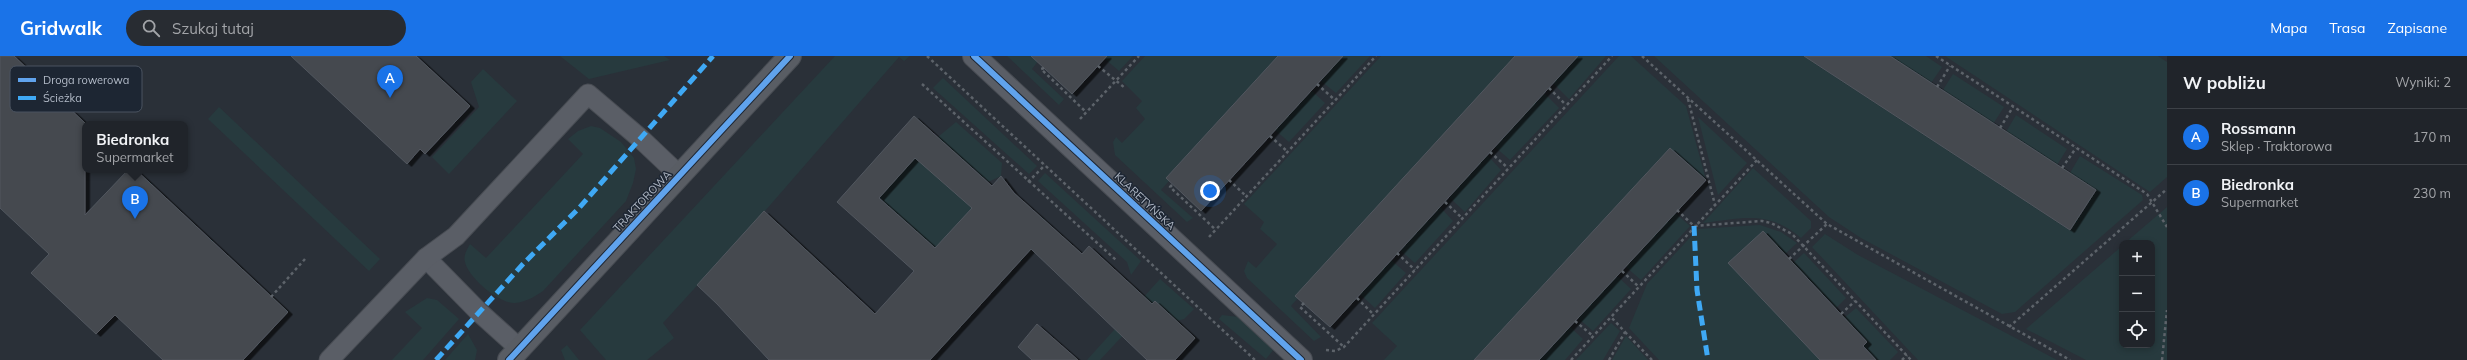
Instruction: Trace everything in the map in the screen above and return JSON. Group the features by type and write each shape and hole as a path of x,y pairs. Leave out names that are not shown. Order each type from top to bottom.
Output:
{"main road":[{"name":"TRAKTOROWA","path":"514,354 790,56"}],"street":[{"name":"KLARETYŃSKA","path":"974,56 1301,360"}],"lane":[{"path":"329,360 426,258 456,236 588,94 641,139 679,176"},
{"path":"426,258 479,312 514,354"}],"path":[{"path":"927,56 1255,360"},
{"path":"1075,124 1139,56"},
{"path":"1207,239 1376,56"},
{"path":"1321,350 1335,351 1344,347 1612,56"},
{"path":"1642,56 1827,224 2070,360"},
{"path":"1936,56 2147,194 2151,203 2167,227"},
{"path":"1098,66 1125,88"},
{"path":"1937,87 1950,66"},
{"path":"1044,68 1041,69 1086,112"},
{"path":"922,84 1028,182 1116,260"},
{"path":"1317,84 1335,100"},
{"path":"1549,88 1566,105"},
{"path":"1688,99 1714,205"},
{"path":"2000,128 2013,107"},
{"path":"1270,136 1288,152"},
{"path":"2062,168 2076,148"},
{"path":"1490,152 1508,168"},
{"path":"1571,360 1757,160"},
{"path":"1028,182 1044,164"},
{"path":"1229,180 1246,196"},
{"path":"1172,184 1170,187 1216,230"},
{"path":"2009,327 2167,189"},
{"path":"1445,202 1462,218"},
{"path":"1678,210 1694,226 1762,221 1771,223 1792,234 1805,246 1911,360"},
{"path":"1789,259 1805,246 1827,224"},
{"path":"1398,253 1415,270"},
{"path":"271,297 305,259"},
{"path":"1622,271 1639,287"},
{"path":"1357,298 1374,315"},
{"path":"1841,314 1855,301"},
{"path":"1304,303 1300,307 1344,347"},
{"path":"2162,360 2167,310"},
{"path":"1611,317 1652,360"},
{"path":"1575,321 1593,336"},
{"path":"1609,360 1626,332"},
{"path":"1902,360 1907,356"}],"green space":[{"path":"560,56 664,56 670,60 589,79"},
{"path":"835,56 910,56 904,61 899,57 765,211 663,323 674,338 647,360 606,360 580,330"},
{"path":"1007,56 1042,56 1032,69 1064,99 1059,105"},
{"path":"1107,56 1133,56 1119,71 1105,59"},
{"path":"1145,56 1278,56 1166,178 1169,181 1161,190 1193,218 1187,222 1115,155 1113,142 1116,137 1122,143 1145,119 1136,108 1142,101 1122,81"},
{"path":"1343,56 1370,56 1336,93 1321,81"},
{"path":"1381,56 1515,56 1296,295 1298,298 1291,306 1321,337 1314,341 1247,278 1244,271 1248,261 1256,268 1277,244 1260,229 1264,222 1244,204"},
{"path":"1569,56 1606,56 1569,99 1553,83"},
{"path":"1619,56 1631,56 1686,106 1706,180 1670,148 1474,360 1384,360 1397,346 1372,323"},
{"path":"1654,56 1815,56 1816,64 2070,230 2096,191 2070,173 2080,156 2142,195 2143,200 2015,312 2002,314 1861,238 1829,217"},
{"path":"1890,56 1926,56 1942,67 1931,83"},
{"path":"1945,56 2158,56 2167,62 2167,177 2150,192"},
{"path":"483,69 517,101 449,174 432,157 479,107 471,82"},
{"path":"1953,74 2004,107 1993,124 1943,90"},
{"path":"943,78 1037,166 1029,174 933,88"},
{"path":"1312,91 1325,103 1289,142 1275,130"},
{"path":"1544,93 1559,108 1510,160 1495,147"},
{"path":"219,107 380,259 369,271 208,119"},
{"path":"2016,115 2067,149 2057,165 2006,132"},
{"path":"1698,117 1747,163 1718,195"},
{"path":"956,122 1002,163 1001,176 988,182 938,137"},
{"path":"591,126 600,128 621,142 634,158 636,169 633,183 626,201 543,291 523,302 515,303 501,299 478,282 467,268 465,257 470,244 486,258 583,154 568,139 578,131"},
{"path":"1487,155 1501,170 1465,212 1449,197"},
{"path":"915,158 972,208 935,248 879,198"},
{"path":"1753,168 1811,221 1811,228 1801,238 1778,223 1755,218 1730,219 1703,223"},
{"path":"1045,173 1141,261 1131,275 1127,262 1038,181"},
{"path":"1440,207 1453,221 1415,263 1400,250"},
{"path":"2167,207 2167,360 2086,360 2026,329 2119,249 2119,348 2155,348 2155,240 2128,240"},
{"path":"1675,213 1690,226 1641,280 1626,267"},
{"path":"1760,225 1781,232 1797,243 1785,254 1763,231 1729,263 1820,360 1659,360 1629,328 1647,284 1698,229"},
{"path":"1825,234 1858,255 2057,360 1918,360 1812,247"},
{"path":"1804,253 1846,298 1836,308 1793,263"},
{"path":"1391,260 1406,273 1375,308 1360,294"},
{"path":"1617,276 1631,289 1593,331 1578,318"},
{"path":"1160,279 1194,309 1184,319 1177,321 1155,301 1100,360 1087,360"},
{"path":"427,298 437,300 459,319 423,360 392,360 422,328 405,312"},
{"path":"1856,308 1898,352 1890,360 1876,360 1863,346 1867,342 1844,318"},
{"path":"1222,315 1239,317 1274,349 1266,359 1219,319"},
{"path":"1611,323 1620,331 1603,360 1576,360"},
{"path":"1570,327 1583,339 1565,360 1539,360"},
{"path":"468,334 477,350 475,360 445,360"},
{"path":"1626,336 1648,360 1612,360"},
{"path":"567,345 579,360 565,360 561,350"}],"building":[{"path":"0,56 14,56 25,66 10,66 10,112 73,112 83,121 82,173 85,173 85,215 125,173 139,173 288,312 243,360 163,360 115,315 96,334 31,273 49,254 0,208"},
{"path":"291,56 416,56 470,106 425,154 420,149 407,164"},
{"path":"1031,56 1107,56 1072,94"},
{"path":"1278,56 1343,56 1201,211 1166,178"},
{"path":"1515,56 1578,56 1330,327 1295,296"},
{"path":"1804,56 1890,56 2096,190 2070,230"},
{"path":"914,116 992,186 1001,176 1014,193 1082,254 1089,246 1152,304 1155,301 1195,338 1175,360 1147,360 1031,249 930,360 769,360 717,304 697,285 764,211 875,314 914,271 837,202","holes":["915,158 972,208 935,248 879,198"]},
{"path":"1670,148 1706,180 1539,360 1474,360"},
{"path":"1763,231 1867,342 1863,346 1876,360 1820,360 1728,263"},
{"path":"1037,324 1078,360 1032,360 1018,347"}],"marked path":[{"path":"436,360 523,264 579,208 713,56"},
{"path":"1694,226 1697,290 1708,360"}],"cycle path":[{"path":"509,360 790,56"},
{"path":"974,56 1301,360"}],"place":[{"name":"Rossmann","path":"390,98"},
{"name":"Biedronka","path":"135,219"}]}
